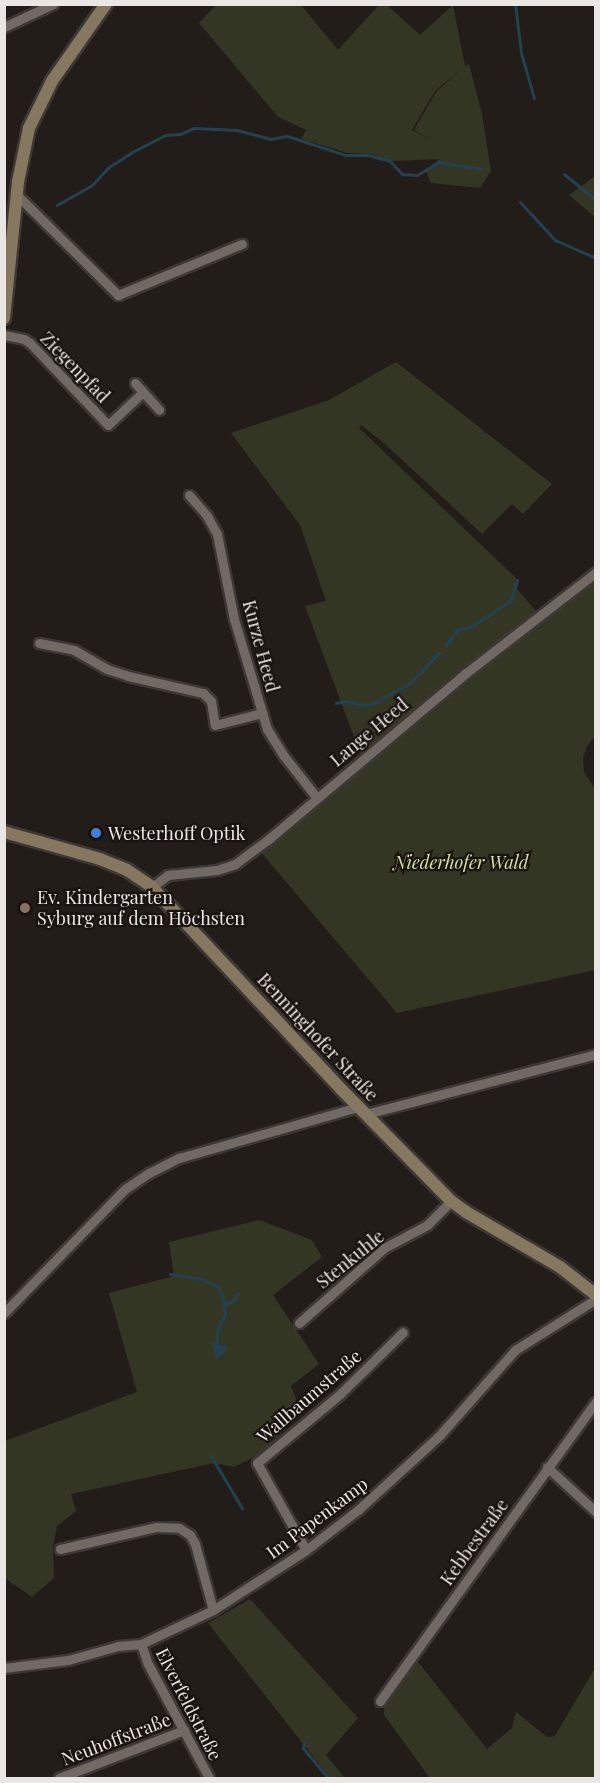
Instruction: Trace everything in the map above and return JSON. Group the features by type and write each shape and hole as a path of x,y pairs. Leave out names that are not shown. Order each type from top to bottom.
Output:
{"main road":[{"path":"4,318 22,152 33,118 74,46 106,4"},
{"name":"Benninghofer Straße","path":"4,831 108,862 128,870 152,887 451,1201 560,1267 596,1297"}],"street":[{"path":"4,27 53,4"},
{"path":"16,194 118,296 242,244"},
{"name":"Ziegenpfad","path":"4,335 24,339 30,343 108,425 143,392"},
{"name":"Ziegenpfad","path":"135,382 159,410"},
{"name":"Kurze Heed","path":"189,495 207,516 217,534 234,620 267,729 284,756 317,798"},
{"name":"Lange Heed","path":"152,887 168,875 217,870 235,864 466,673 596,573"},
{"path":"39,643 74,650 107,669 128,676 202,693 211,701 215,725 262,713"},
{"path":"4,1313 125,1189 149,1173 179,1158 362,1110 596,1054"},
{"name":"Stenkuhle","path":"299,1323 384,1248 427,1225 451,1201"},
{"name":"Im Papenkamp","path":"4,1668 68,1660 124,1644 141,1644 213,1610 306,1550 359,1509 439,1436 478,1389 522,1345 596,1297"},
{"name":"Wallbaumstraße","path":"306,1550 256,1463 340,1394 403,1332"},
{"name":"Kebbestraße","path":"380,1701 596,1402"},
{"path":"547,1467 596,1512"},
{"path":"60,1549 156,1527 179,1528 190,1535 195,1544 213,1610"},
{"name":"Elverfeldstraße","path":"141,1644 148,1664 209,1779"},
{"name":"Neuhoffstraße","path":"61,1778 184,1730"}],"green space":[{"path":"216,5 301,5 338,50 379,5 387,5 420,35 453,5 465,66 469,64 482,114 491,171 480,188 431,183 426,171 439,159 393,161 371,154 348,153 301,139 306,130 278,117 199,23","holes":["464,67 436,92 414,130 433,141 412,130 435,91"]},
{"path":"595,176 595,217 569,195"},
{"name":"Niederhofer Wald","path":"396,362 552,484 523,514 512,504 482,534 384,443 361,425 359,428 519,581 517,589 543,619 595,576 595,736 587,746 583,758 584,772 595,789 595,970 397,1013 260,851 365,766 305,606 326,601 300,525 231,433 329,400"},
{"path":"259,1220 312,1240 322,1257 273,1295 319,1364 291,1386 301,1412 262,1453 234,1467 214,1463 71,1494 76,1511 57,1526 53,1547 54,1578 32,1597 5,1578 5,1441 137,1392 109,1293 174,1276 169,1242"},
{"path":"250,1599 358,1718 326,1755 345,1778 330,1778 208,1623"},
{"path":"415,1658 487,1749 512,1728 516,1712 547,1737 555,1736 595,1668 595,1778 430,1778 384,1715 384,1701"}],"water":[{"path":"217,1342 218,1345 227,1347 223,1355 216,1359 212,1344"}],"waterway":[{"path":"515,4 521,53 534,98"},
{"path":"57,205 92,185 109,167 132,152 166,135 180,134 194,128 237,130 270,139 287,136 346,155 368,155 390,161 402,174 417,175 439,162 481,169"},
{"path":"564,174 596,200"},
{"path":"520,202 555,240 596,258"},
{"name":"Lange Heed","path":"446,645 457,630 471,627 511,600 517,580"},
{"name":"Lange Heed","path":"336,703 345,701 363,705 374,703 410,683 439,653"},
{"path":"170,1274 202,1279 218,1287 224,1300 225,1314 217,1331 217,1342"},
{"path":"224,1304 232,1301 238,1293"},
{"path":"211,1456 242,1508"},
{"path":"304,1743 303,1748 328,1778"}],"place":[{"name":"Westerhoff Optik","path":"96,833"},
{"name":"Ev. Kindergarten Syburg auf dem Höchsten","path":"25,908"}]}
